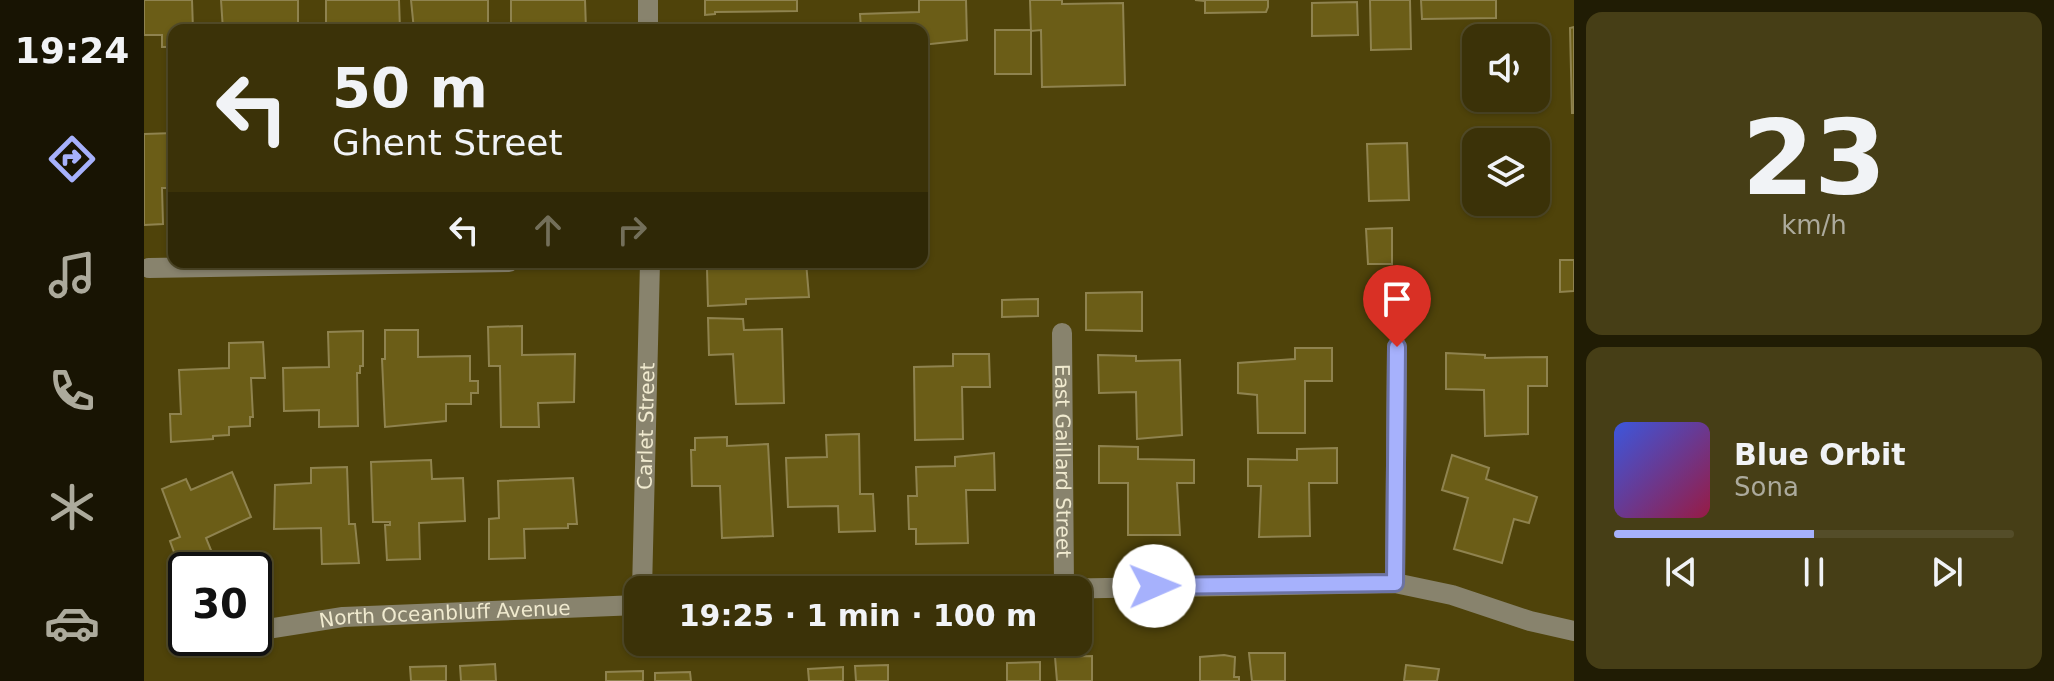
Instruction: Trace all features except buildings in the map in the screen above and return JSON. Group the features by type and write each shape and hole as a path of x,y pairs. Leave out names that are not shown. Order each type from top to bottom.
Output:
{"street":[{"path":"648,0 648,24"},
{"path":"149,268 168,268"},
{"name":"Carlet Street","path":"642,576 650,268"},
{"name":"East Gaillard Street","path":"1062,333 1064,576"},
{"path":"1395,583 1397,347"},
{"path":"1092,587 1395,583 1452,595 1530,621 1574,631"},
{"name":"North Oceanbluff Avenue","path":"272,628 343,617 624,606"}],"route":[{"path":"1154,586 1395,583 1397,347"}]}
